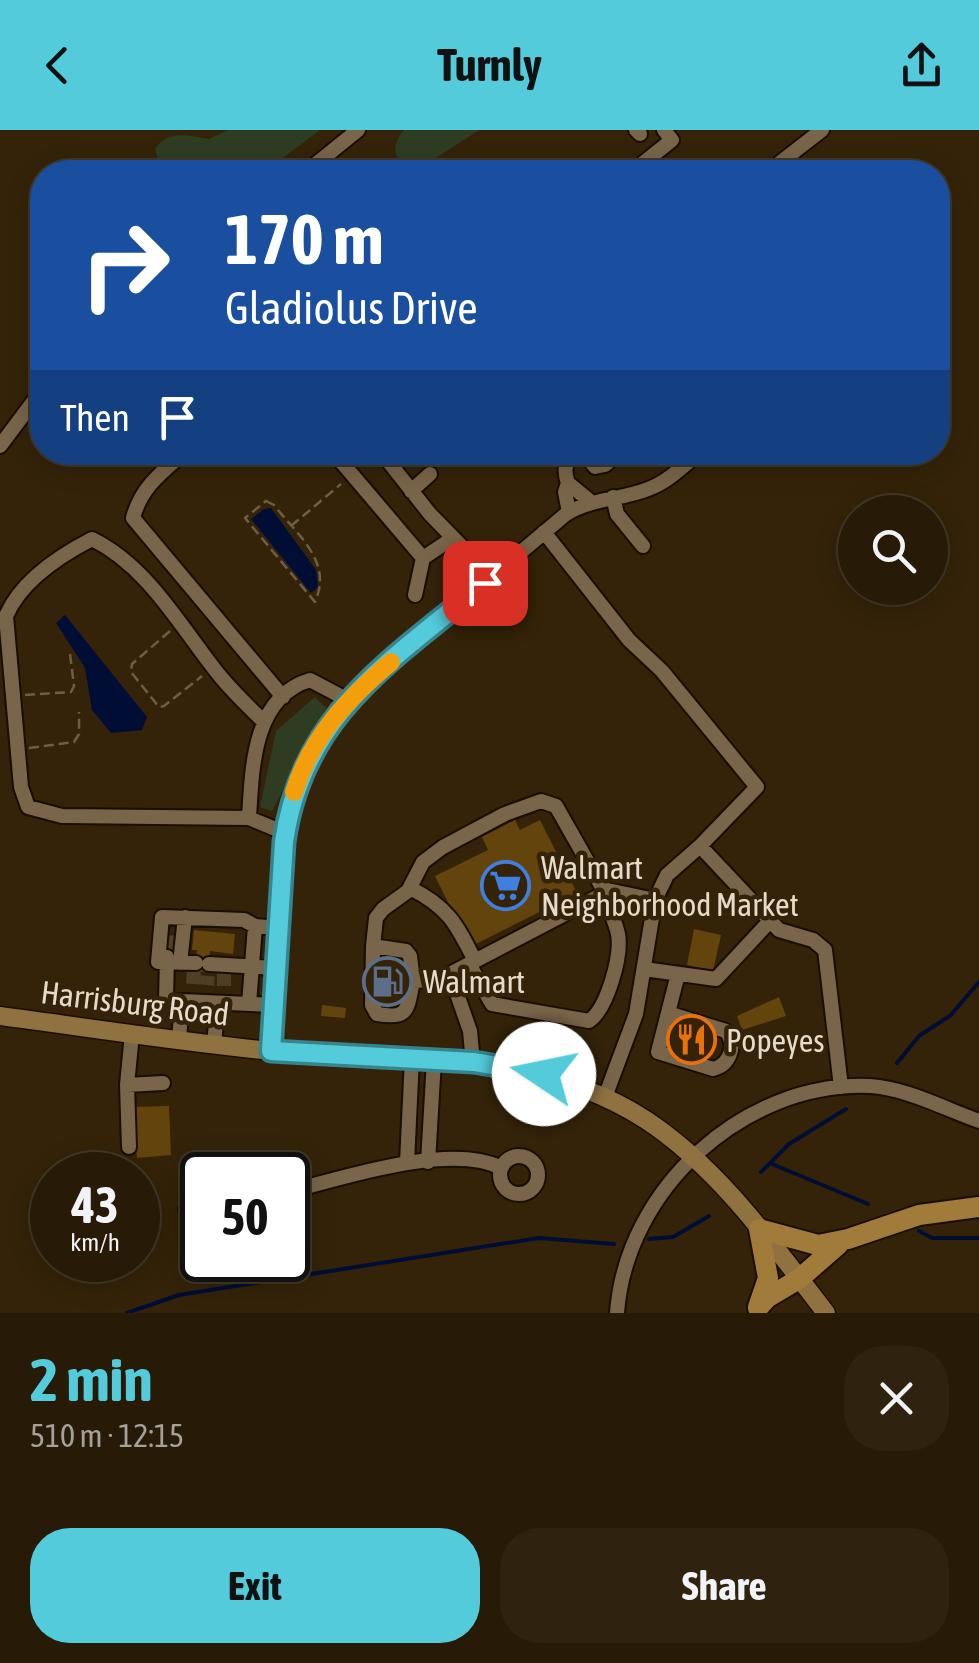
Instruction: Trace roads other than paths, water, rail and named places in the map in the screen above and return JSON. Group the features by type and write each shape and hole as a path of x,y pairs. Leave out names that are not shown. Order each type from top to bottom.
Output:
{"highway":[{"path":"756,1310 768,1278 758,1229 818,1246 919,1215 979,1207"},
{"path":"756,1310 848,1239"}],"main road":[{"name":"Harrisburg Road","path":"0,1016 271,1051 474,1062 544,1074 604,1097 644,1119 693,1157 826,1313"}],"street":[{"path":"321,160 358,130"},
{"path":"647,160 672,140 664,130"},
{"path":"783,160 822,130"},
{"path":"0,446 30,406"},
{"path":"172,465 138,498 133,518 284,697"},
{"path":"346,465 422,558"},
{"path":"390,465 471,556 485,583"},
{"path":"566,465 568,483 591,502"},
{"path":"271,1051 285,832 296,785 318,740 348,700 569,512 591,502 648,490 682,465"},
{"path":"410,491 430,474"},
{"path":"568,483 565,492 569,512"},
{"path":"613,497 617,514 643,546"},
{"path":"544,532 629,640 662,671 756,787 667,876 654,900 636,1014 604,1097"},
{"path":"416,595 422,558 454,538"},
{"path":"264,722 213,667 135,567 92,539 70,550 15,594 6,616 22,787 28,808 62,816 248,818 285,832"},
{"path":"248,818 252,766 264,722 292,686 310,680 348,700"},
{"path":"373,946 406,951 410,956 413,981 408,1006 396,1018 378,1014 372,1005 373,946 376,918 410,888 423,862 443,847 505,814 541,801 556,806 603,892 619,940 603,1008 589,1021 492,1004 458,926 443,907 410,888"},
{"path":"700,846 769,922 779,930 821,944 825,950 841,1087"},
{"path":"413,981 436,980 450,974 603,892 654,900"},
{"path":"276,968 252,966 224,974 158,962 162,917 174,922 244,920 255,926 279,928"},
{"path":"174,922 204,1002 214,1044"},
{"path":"644,968 716,979 769,922"},
{"path":"249,1004 255,926"},
{"path":"190,967 166,999 274,1005"},
{"path":"179,1040 224,974"},
{"path":"450,974 470,1031 474,1062"},
{"path":"667,1017 726,1031 731,1038 729,1056 713,1069 658,1052 678,974"},
{"path":"129,1147 127,1084 132,1034"},
{"path":"407,1162 412,1058"},
{"path":"428,1162 434,1060"},
{"path":"127,1084 163,1083"},
{"path":"617,1313 619,1287 631,1246 650,1209 693,1157 720,1134 773,1104 841,1087 889,1088 979,1120"},
{"path":"310,1186 407,1162 486,1160 502,1168"}],"water":[{"path":"271,508 316,570 318,587 311,593 251,519"},
{"path":"65,615 147,717 142,730 111,733 92,710 85,668 56,623"}],"waterway":[{"path":"897,1063 919,1036 951,1015 979,982"},
{"path":"761,1172 789,1144 846,1109"},
{"path":"772,1164 868,1204"},
{"path":"649,1239 673,1237 709,1216"},
{"path":"919,1231 932,1238 979,1238"},
{"path":"127,1313 179,1295 539,1238 614,1244"}],"tunnel":[{"path":"167,949 168,931"},
{"path":"200,963 209,964 207,985"},
{"path":"193,984 194,970"},
{"path":"224,973 224,986"}],"place":[{"name":"Walmart Neighborhood Market","path":"506,885"},
{"name":"Walmart","path":"388,981"},
{"name":"Popeyes","path":"691,1040"}]}
